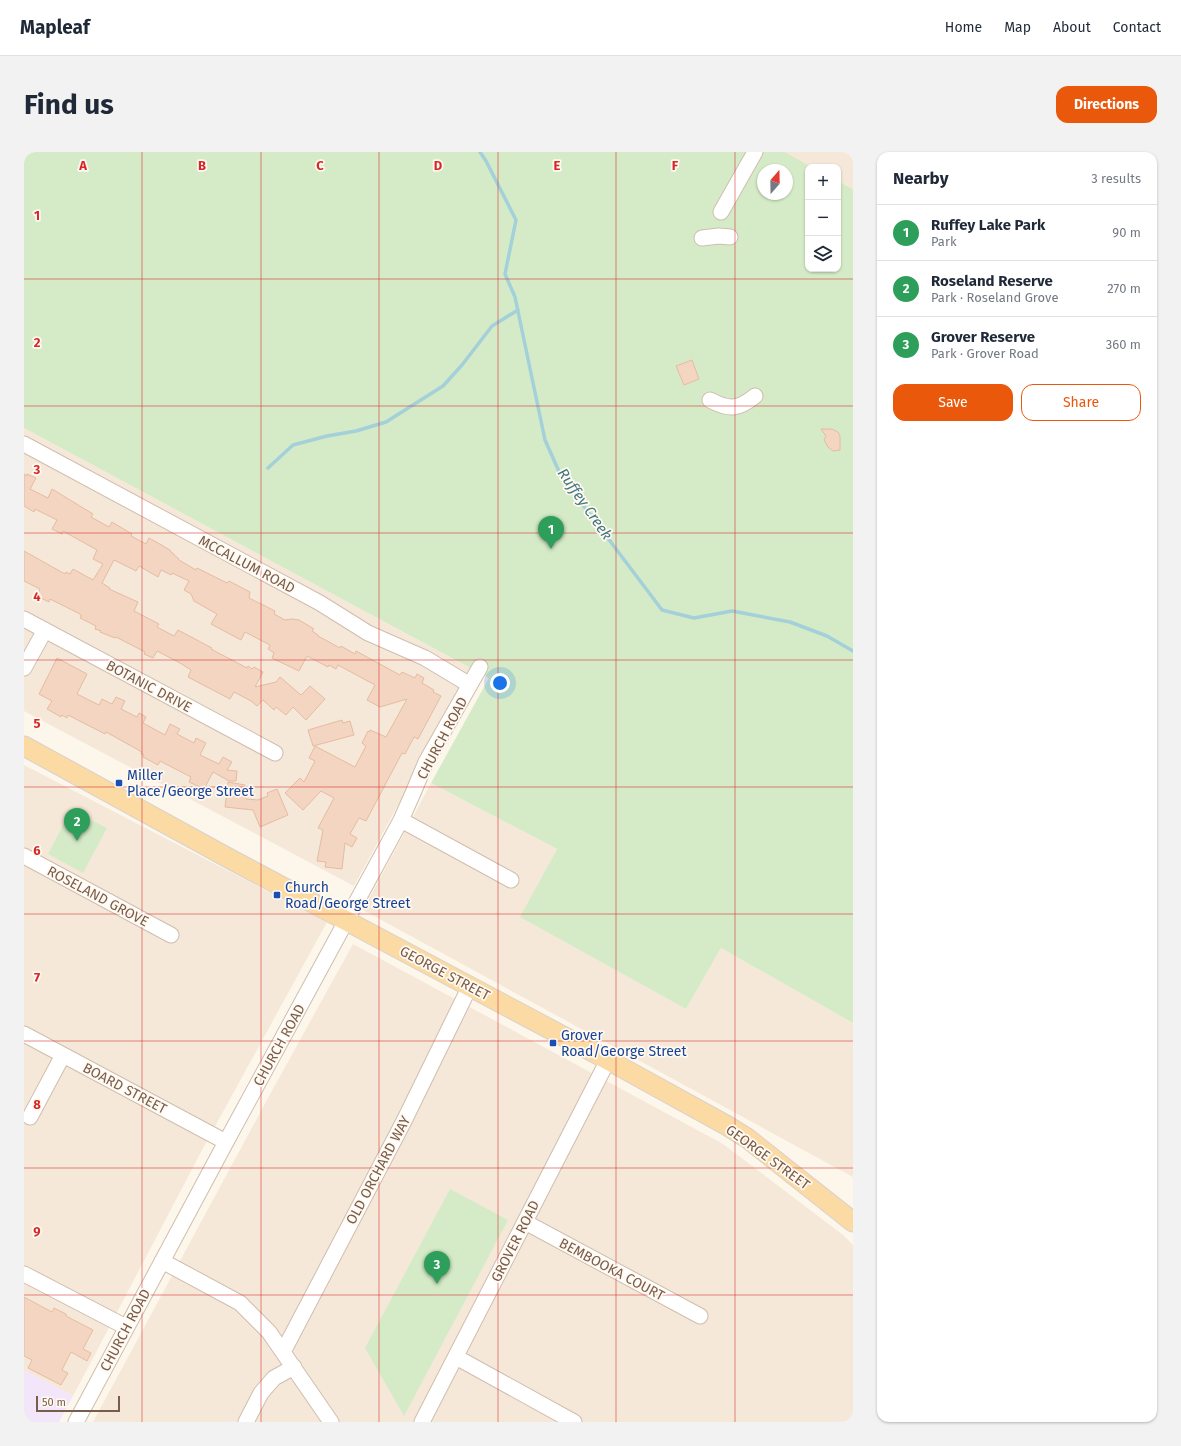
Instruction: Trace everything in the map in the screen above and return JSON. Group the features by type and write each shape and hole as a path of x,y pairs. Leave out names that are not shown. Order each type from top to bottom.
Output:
{"main road":[{"name":"GEORGE STREET","path":"24,746 232,860 608,1060 747,1138 853,1222"}],"street":[{"path":"721,212 755,152"},
{"path":"702,238 719,236 730,237"},
{"path":"710,400 732,408 746,403 755,396"},
{"name":"MCCALLUM ROAD","path":"24,444 320,603 368,633 425,658 470,685"},
{"name":"BOTANIC DRIVE","path":"24,619 275,753"},
{"path":"24,668 45,630"},
{"name":"CHURCH ROAD","path":"76,1422 401,820 414,793 426,762 480,667"},
{"path":"401,820 511,880"},
{"name":"ROSELAND GROVE","path":"24,856 171,935"},
{"name":"OLD ORCHARD WAY","path":"283,1352 404,1121 470,986"},
{"name":"BOARD STREET","path":"24,1034 226,1142"},
{"path":"30,1117 63,1055"},
{"name":"GROVER ROAD","path":"422,1422 608,1060"},
{"name":"BEMBOOKA COURT","path":"525,1222 700,1316"},
{"path":"162,1261 240,1303 269,1332 331,1422"},
{"path":"24,1274 126,1327"},
{"path":"456,1357 574,1422"},
{"path":"246,1422 261,1393 274,1378 294,1368"}],"shaded area":[{"path":"785,152 853,152 853,189 841,183 841,164 807,164"},
{"path":"24,428 472,669 354,886 24,711"},
{"path":"24,765 327,922 201,1152 73,1396 24,1370"},
{"path":"431,783 557,849 521,917 686,1009 721,948 853,1023 853,1177 363,910"},
{"path":"353,944 723,1144 843,1235 853,1245 853,1422 93,1422"},
{"path":"24,1370 73,1396 59,1422 24,1422"}],"green space":[{"path":"24,152 785,152 807,164 805,164 805,272 841,272 841,183 853,189 853,1023 721,948 686,1009 520,917 557,849 431,783 489,678 24,428"},
{"path":"71,810 107,828 83,873 48,854"},
{"path":"450,1189 508,1220 404,1416 365,1348"}],"building":[{"path":"692,360 699,379 684,385 676,366"},
{"path":"821,429 832,429 838,432 840,436 840,450 833,451 828,447 824,440 826,436"},
{"path":"24,474 36,478 30,489 48,498 52,489 93,514 91,517 109,527 112,522 132,534 131,536 146,544 149,538 170,550 179,560 196,570 197,568 227,583 229,581 250,592 249,598 275,611 274,614 285,620 299,620 314,629 312,631 318,636 340,648 341,646 355,654 356,651 400,675 402,672 415,678 417,674 424,678 422,683 434,690 433,692 441,696 418,739 414,737 405,754 402,753 366,821 359,818 350,834 357,838 352,847 345,843 342,869 325,867 326,862 317,861 323,830 318,828 334,798 321,791 303,810 285,793 300,778 304,782 315,761 309,758 315,746 355,767 366,746 362,743 368,731 369,732 370,730 386,737 407,699 380,707 367,700 375,685 338,665 336,669 329,665 328,667 307,656 299,671 272,658 274,653 268,649 270,645 245,632 241,640 211,624 217,614 194,601 191,594 184,590 189,581 172,573 171,575 161,570 158,577 139,566 136,571 114,560 102,583 110,588 109,589 138,602 134,611 159,624 157,627 174,636 178,630 247,668 248,666 252,669 254,667 263,672 255,687 276,682 280,677 301,695 310,686 325,699 306,720 293,707 286,715 276,707 274,710 263,700 257,706 234,692 230,699 188,677 191,670 180,663 157,651 153,658 144,654 145,652 116,637 115,638 95,629 96,626 80,618 80,614 50,599 49,602 37,596 40,589 24,581 24,551 65,574 66,572 70,574 73,569 93,580 103,564 93,559 97,550 63,531 62,534 52,529 57,520 35,509 34,512 24,506"},
{"path":"57,658 87,674 77,694 99,705 102,699 112,704 116,697 125,701 121,709 137,717 139,713 146,717 143,723 165,735 170,724 180,729 177,734 194,743 196,738 206,743 200,755 219,764 223,757 232,762 227,770 237,771 236,781 229,781 213,772 204,789 189,782 191,777 160,761 158,765 143,757 144,755 141,754 142,752 106,732 105,734 68,715 67,718 62,715 61,717 47,709 52,701 39,694"},
{"path":"342,720 343,723 350,721 354,735 313,746 308,730"},
{"path":"228,782 245,785 243,797 246,797 246,799 258,800 268,796 267,793 277,789 288,815 260,827 253,810 225,807"},
{"path":"24,1297 52,1312 54,1308 93,1330 83,1349 91,1353 87,1361 71,1352 62,1370 68,1373 61,1385 28,1368 32,1360 24,1356"}],"waterway":[{"name":"Ruffey Creek","path":"480,152 516,220 505,274 515,297 545,440 561,476 662,610 694,618 732,611 790,622 827,636 853,651"},
{"path":"268,468 293,445 327,436 356,431 386,422 443,386 462,365 492,326 518,310"}],"place":[{"name":"Ruffey Lake Park","path":"551,549"},
{"name":"Miller Place/George Street","path":"119,783"},
{"name":"Roseland Reserve","path":"77,841"},
{"name":"Church Road/George Street","path":"277,895"},
{"name":"Grover Road/George Street","path":"553,1043"},
{"name":"Grover Reserve","path":"437,1284"}]}
